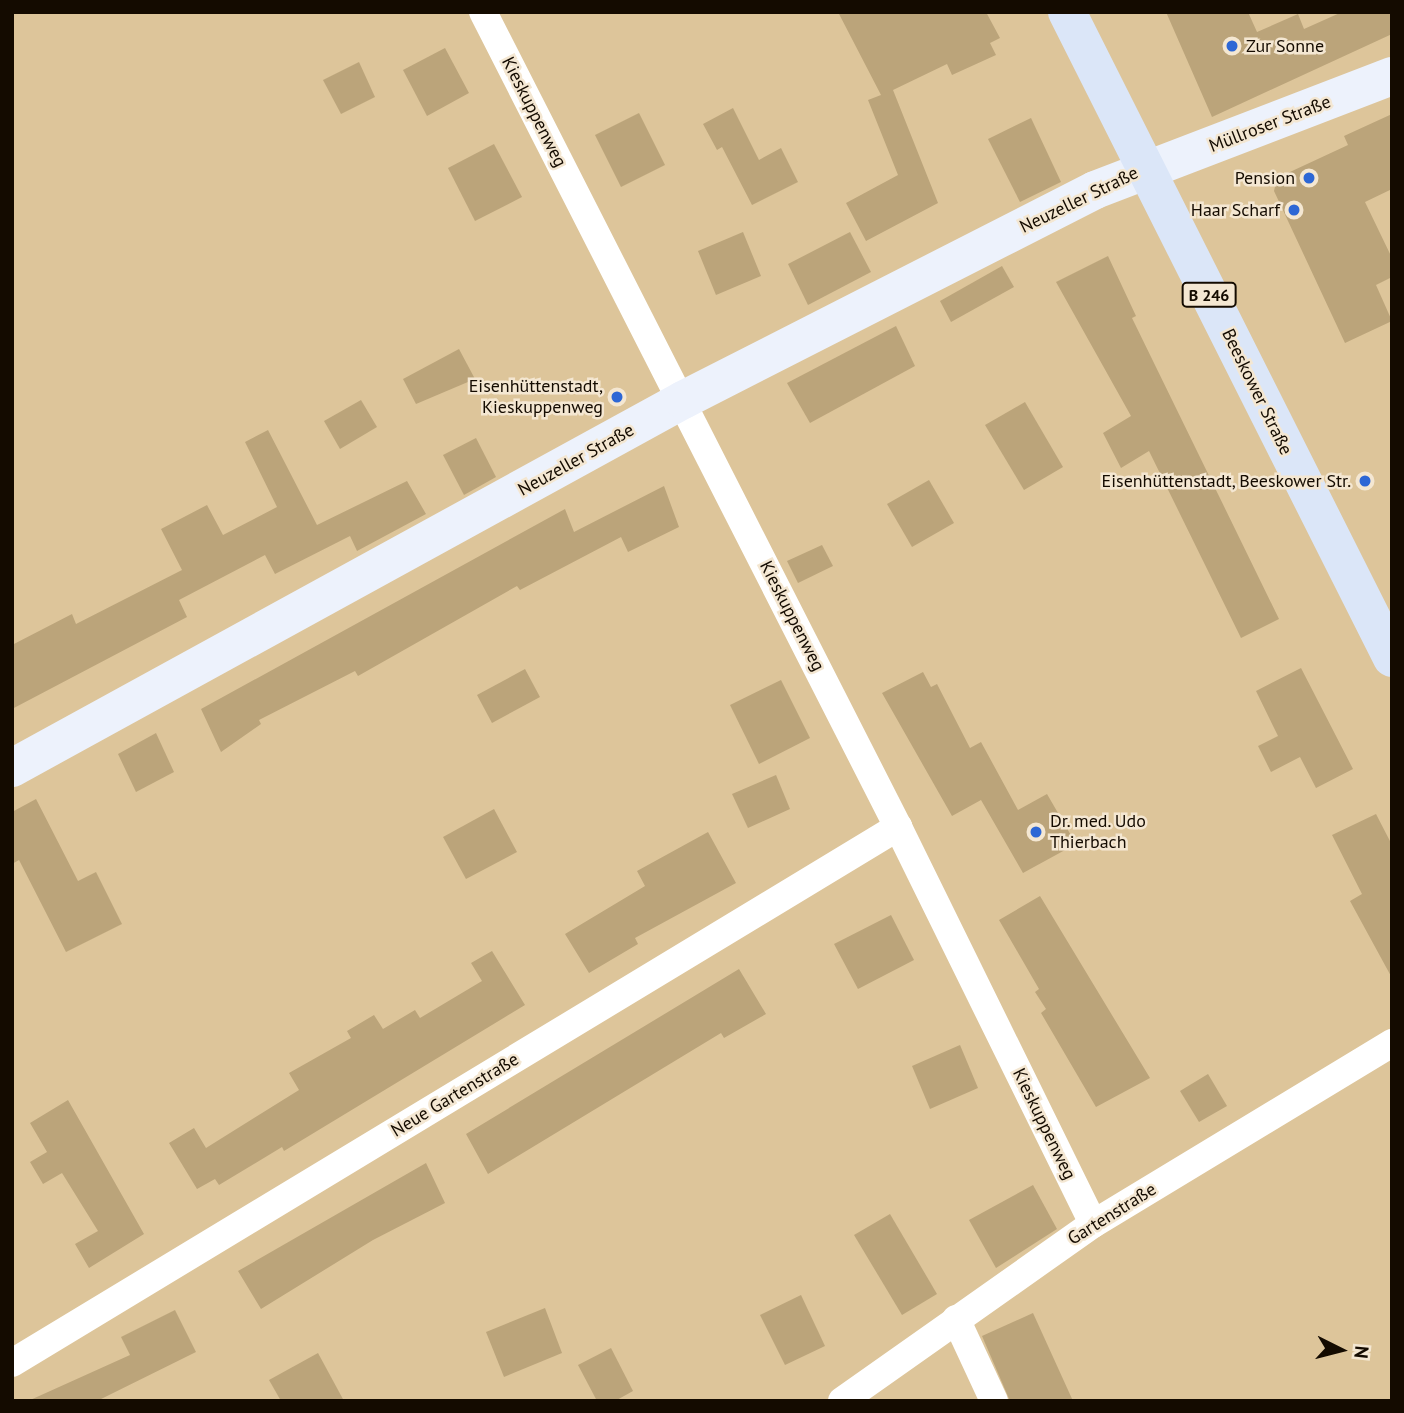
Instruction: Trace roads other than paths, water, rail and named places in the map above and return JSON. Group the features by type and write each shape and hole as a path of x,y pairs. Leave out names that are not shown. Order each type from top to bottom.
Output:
{"main road":[{"name":"Beeskower Straße","path":"1067,12 1392,657"},
{"name":"Müllroser Straße","path":"1147,167 1229,142 1392,76"},
{"name":"Neuzeller Straße","path":"12,768 684,400 1147,167"}],"street":[{"name":"Kieskuppenweg","path":"483,12 684,400 1093,1224"},
{"name":"Neue Gartenstraße","path":"12,1363 898,827"},
{"name":"Gartenstraße","path":"842,1401 1093,1224 1392,1043"},
{"path":"956,1320 994,1401"}],"place":[{"name":"Zur Sonne","path":"1232,46"},
{"name":"Pension","path":"1309,178"},
{"name":"Haar Scharf","path":"1294,210"},
{"name":"Eisenhüttenstadt, Kieskuppenweg","path":"617,397"},
{"name":"Eisenhüttenstadt, Beeskower Str.","path":"1365,481"},
{"name":"Dr. med. Udo Thierbach","path":"1036,832"}]}
